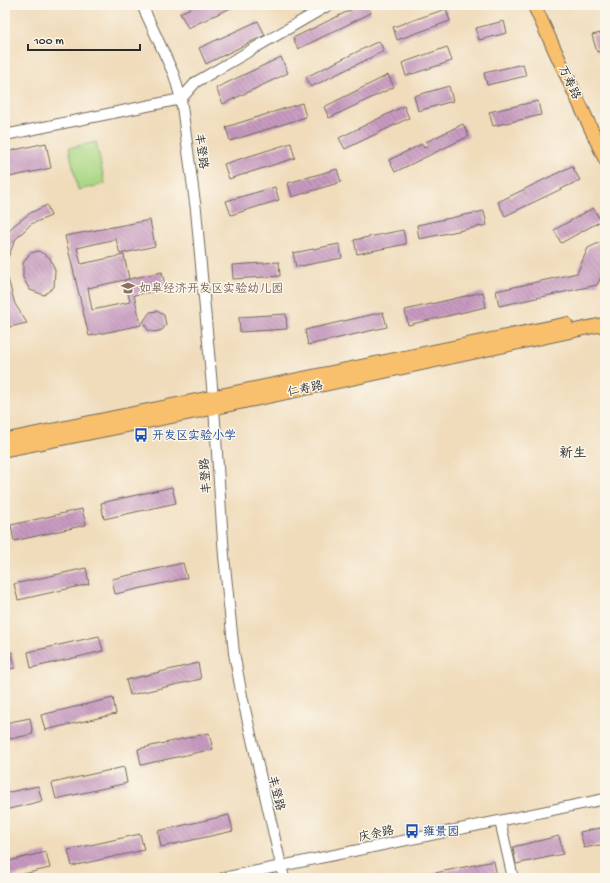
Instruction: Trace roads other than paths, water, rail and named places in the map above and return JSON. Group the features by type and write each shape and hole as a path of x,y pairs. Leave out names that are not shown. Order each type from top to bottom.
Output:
{"main road":[{"name":"万寿路","path":"534,5 605,159"},
{"name":"万寿路","path":"543,5 605,138"},
{"name":"仁寿路","path":"5,450 213,402 605,316"},
{"name":"仁寿路","path":"5,440 213,402 605,324"}],"street":[{"name":"丰登路","path":"142,5 174,75 182,99 196,210 213,402 224,556 234,653 245,712 284,878"},
{"path":"5,135 182,99 196,82 329,5"},
{"name":"庆余路","path":"223,878 605,798"},
{"path":"500,821 513,878"}],"place":[{"name":"如皋经济开发区实验幼儿园","path":"128,288"},
{"name":"开发区实验小学","path":"141,435"},
{"name":"雍景园","path":"412,831"}],"district":[{"name":"新生","path":"573,452"}]}
